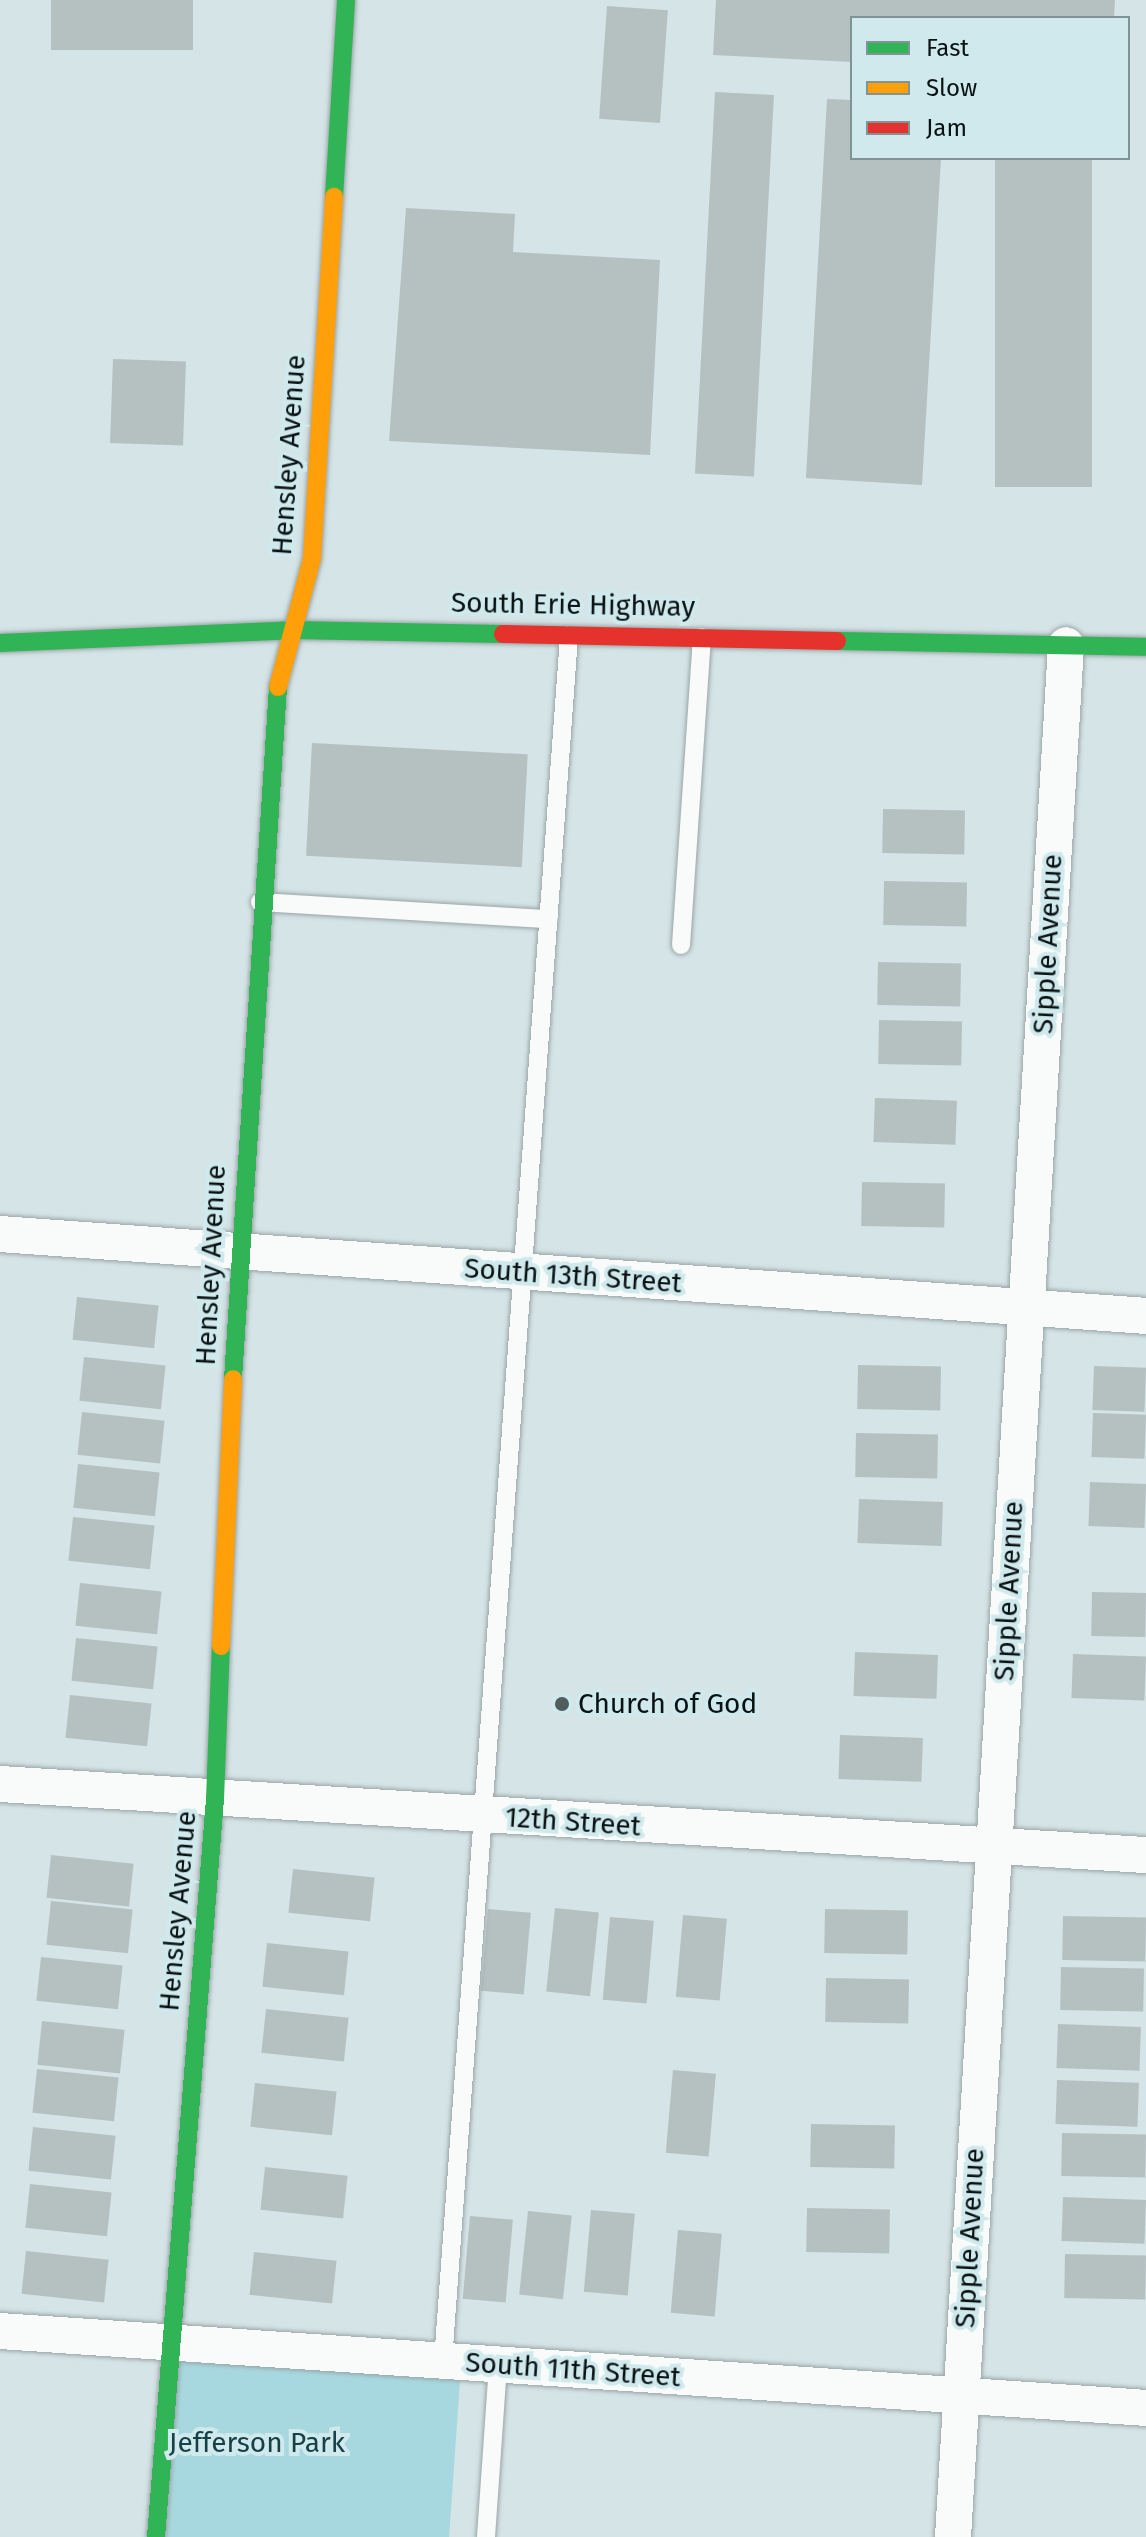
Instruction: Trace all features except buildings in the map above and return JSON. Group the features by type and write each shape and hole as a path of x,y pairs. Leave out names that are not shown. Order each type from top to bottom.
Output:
{"street":[{"name":"Hensley Avenue","path":"156,2537 168,2342 215,1799 238,1251 273,704 312,558 346,0"},
{"name":"South Erie Highway","path":"0,643 292,630 570,632 1146,647"},
{"name":"Sipple Avenue","path":"953,2537 1066,645"},
{"name":"South 13th Street","path":"0,1234 1026,1310 1146,1316"},
{"name":"12th Street","path":"0,1784 993,1849 1146,1855"},
{"name":"South 11th Street","path":"0,2331 1146,2408"}],"lane":[{"path":"443,2361 570,632"},
{"path":"681,945 702,635"},
{"path":"260,902 548,919"},
{"path":"486,2537 498,2365"}],"green space":[{"name":"Jefferson Park","path":"168,2342 461,2363 449,2537 154,2537"}],"traffic: fast":[{"path":"334,197 346,0"},
{"path":"0,643 292,630 503,634"},
{"path":"837,641 1146,647"},
{"path":"233,1379 278,687"},
{"path":"156,2537 215,1799 221,1646"}],"traffic: slow":[{"path":"278,687 312,558 334,197"},
{"path":"221,1646 233,1379"}],"traffic: jam":[{"path":"503,634 837,641"}],"place":[{"name":"Church of God","path":"562,1704"}]}
